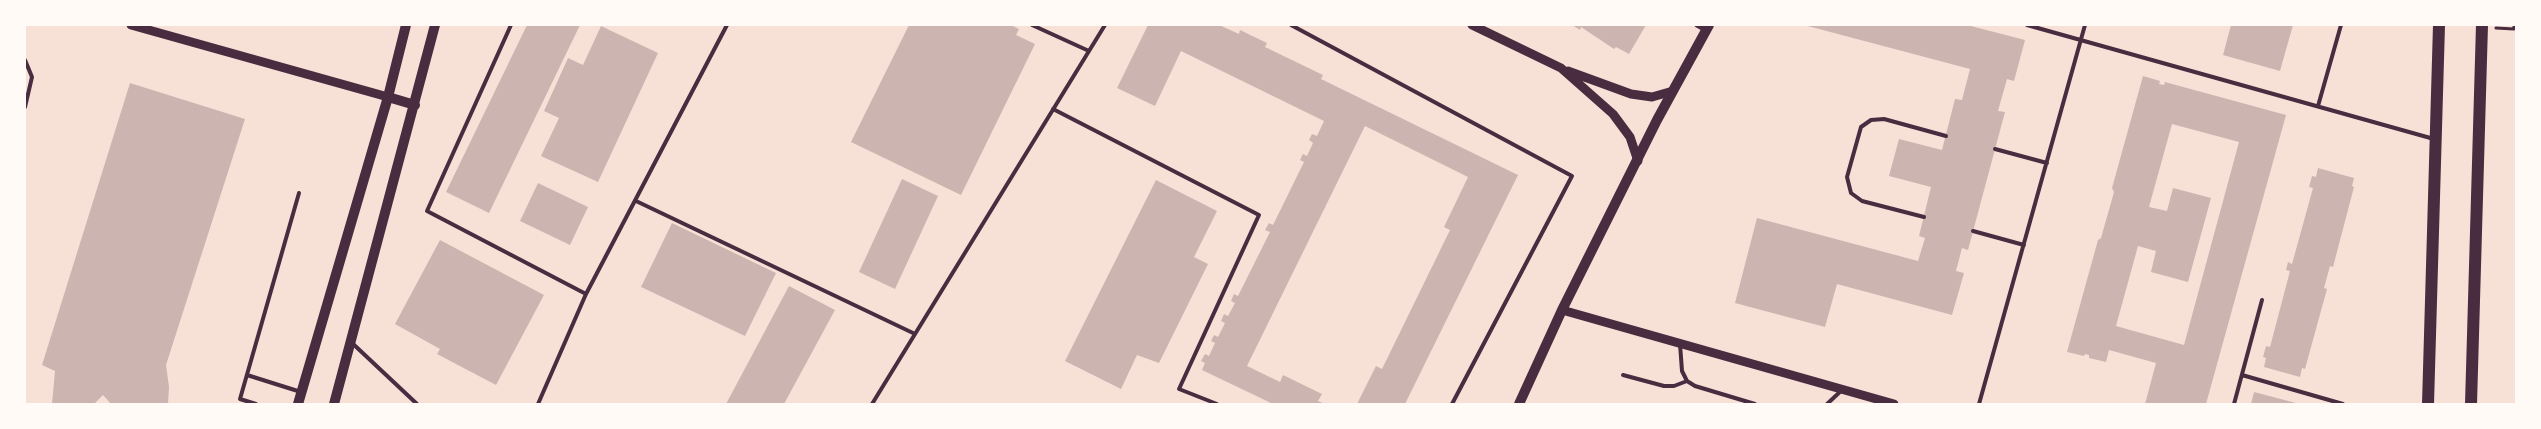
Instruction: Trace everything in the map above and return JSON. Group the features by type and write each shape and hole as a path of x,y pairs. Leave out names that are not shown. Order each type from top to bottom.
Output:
{"main road":[{"path":"298,404 388,97 406,25"},
{"path":"334,404 435,25"},
{"path":"2428,404 2439,25"},
{"path":"2471,404 2482,25"},
{"path":"1518,404 1562,310 1674,91 1704,27"},
{"path":"388,97 414,106"}],"street":[{"path":"131,25 388,97"},
{"path":"1472,25 1561,68 1631,94 1652,97 1674,91"},
{"path":"1561,68 1613,114 1630,137 1638,161"},
{"path":"1562,310 1894,404"}],"lane":[{"path":"511,25 426,211 586,294"},
{"path":"538,404 586,294 727,25"},
{"path":"1032,25 1089,51"},
{"path":"872,404 1105,25"},
{"path":"1291,25 1572,176 1452,404"},
{"path":"2027,25 2435,139"},
{"path":"1979,404 2085,25"},
{"path":"2318,106 2341,25"},
{"path":"25,60 32,77 25,107"},
{"path":"1053,109 1259,215 1179,389 1217,404"},
{"path":"1924,218 1862,200 1851,193 1847,177 1862,127 1871,120 1884,119 1946,136"},
{"path":"1995,149 2047,163"},
{"path":"256,404 240,399 299,193"},
{"path":"636,201 914,333"},
{"path":"1973,231 2024,245"},
{"path":"2234,404 2262,300"},
{"path":"350,342 417,404"},
{"path":"1680,344 1682,371 1687,381 1696,386 1755,404"},
{"path":"247,375 301,392"},
{"path":"1623,375 1664,386 1674,386 1687,381"},
{"path":"2242,375 2343,404"},
{"path":"1827,404 1842,390"}],"building":[{"path":"527,25 580,25 489,213 446,192"},
{"path":"909,25 1011,25 1019,29 1016,35 1035,44 961,195 851,142"},
{"path":"1148,25 1219,25 1239,34 1240,30 1267,43 1265,47 1323,75 1321,79 1518,175 1405,404 1357,404 1376,366 1382,369 1450,230 1444,227 1468,177 1365,126 1247,366 1280,382 1283,375 1322,394 1318,401 1325,404 1273,404 1202,370 1205,363 1201,361 1205,354 1209,356 1215,343 1211,341 1214,335 1218,337 1225,323 1221,321 1224,314 1228,316 1235,303 1231,301 1234,294 1238,296 1270,232 1265,230 1269,223 1273,225 1304,162 1300,160 1303,154 1307,156 1313,143 1309,140 1312,134 1317,136 1324,121 1181,51 1155,106 1117,88"},
{"path":"1572,25 1646,25 1629,54 1616,47 1614,49 1581,27 1580,30"},
{"path":"1804,25 1967,25 2025,40 2014,81 2007,79 1998,111 2005,112 1968,250 1962,248 1956,271 1964,273 1952,315 1837,284 1825,327 1735,303 1757,218 1918,261 1925,238 1919,236 1931,187 1889,176 1899,139 1942,150 1955,99 1962,100 1970,69"},
{"path":"2231,25 2293,25 2280,71 2223,55"},
{"path":"601,26 658,53 598,182 541,156 559,118 544,111 568,58 583,65"},
{"path":"2143,76 2160,81 2159,84 2164,85 2165,82 2286,115 2206,404 2145,404 2156,363 2109,350 2106,362 2089,358 2089,355 2085,354 2084,356 2067,352 2098,240 2101,238 2114,192 2112,188","holes":["2172,124 2239,142 2184,345 2116,326 2138,246 2156,251 2151,272 2188,282 2211,198 2173,188 2167,211 2149,207"]},
{"path":"130,83 245,119 166,365 169,387 168,404 111,404 103,395 94,404 52,404 55,371 42,365"},
{"path":"2318,168 2354,178 2352,186 2354,187 2333,267 2330,266 2324,288 2327,289 2305,369 2302,368 2300,377 2264,367 2266,358 2263,357 2266,346 2270,347 2290,271 2286,270 2288,262 2292,264 2313,188 2309,187 2312,176 2316,177"},
{"path":"902,179 938,196 895,289 859,272"},
{"path":"1156,180 1217,211 1194,257 1208,264 1159,363 1137,355 1121,389 1065,361"},
{"path":"538,183 588,207 570,245 520,221"},
{"path":"672,223 776,273 745,336 641,287"},
{"path":"440,240 544,295 496,385 437,354 440,349 395,324"},
{"path":"789,286 835,310 784,404 726,404"},
{"path":"2254,392 2296,403 2296,404 2251,404"}]}
